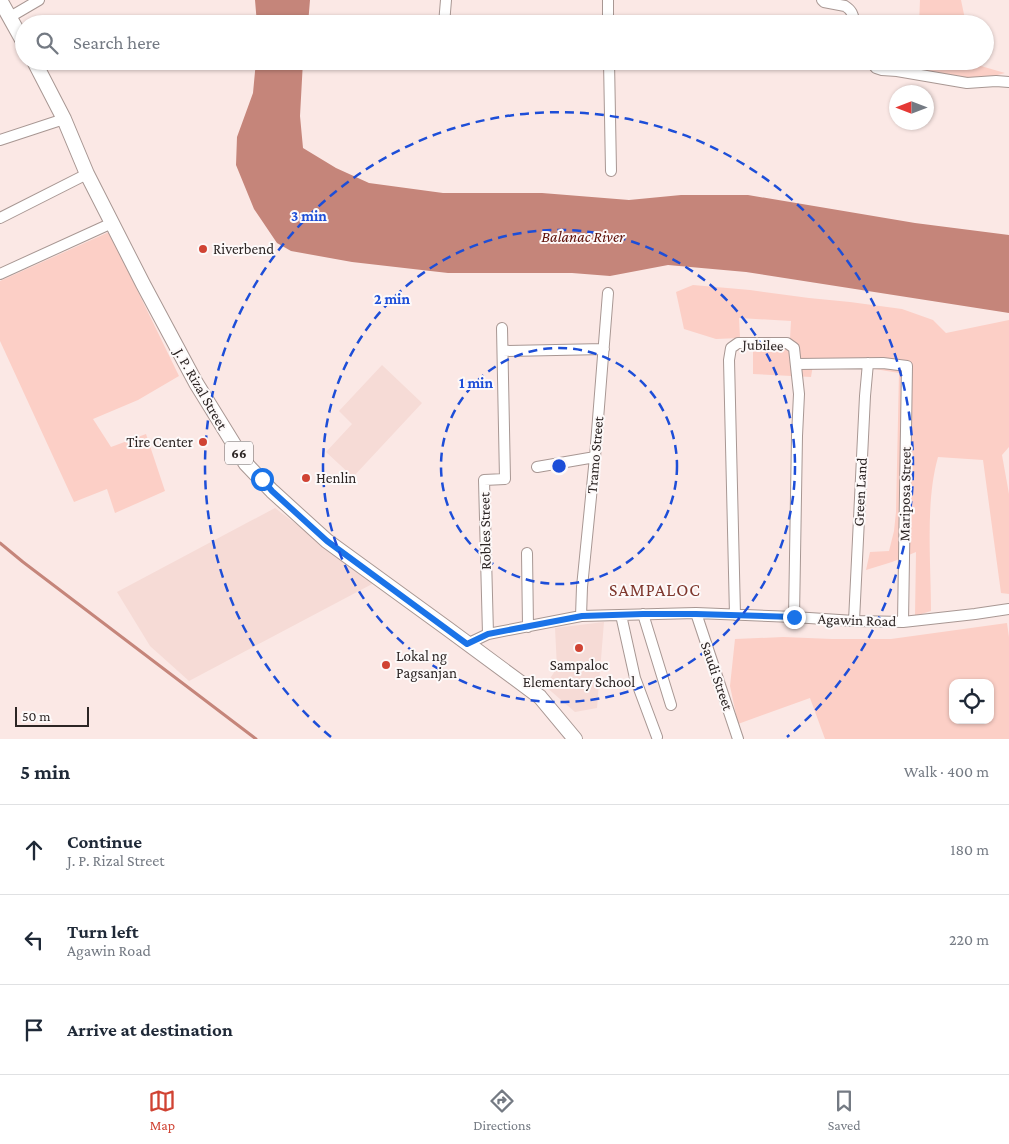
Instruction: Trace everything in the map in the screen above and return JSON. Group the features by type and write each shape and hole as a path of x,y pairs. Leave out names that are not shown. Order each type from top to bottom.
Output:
{"main road":[{"path":"0,0 15,26"},
{"name":"J. P. Rizal Street","path":"39,70 64,119 87,174 112,224 196,383 246,464 272,491 327,541 540,697 572,737"}],"street":[{"path":"10,17 39,0"},
{"path":"445,15 446,0"},
{"path":"608,0 608,15"},
{"path":"822,0 846,6 853,15"},
{"path":"609,70 611,171"},
{"path":"882,70 962,82 1009,82"},
{"path":"0,140 64,119"},
{"path":"0,218 87,174"},
{"path":"0,274 112,224"},
{"name":"Tramo Street","path":"582,616 582,588 608,293"},
{"name":"Robles Street","path":"488,634 484,480 505,479 502,328"},
{"name":"Jubilee","path":"735,615 729,360 731,348 738,343 787,343 794,348 799,394 794,617"},
{"path":"503,351 604,349"},
{"path":"797,364 868,363"},
{"name":"Mariposa Street","path":"868,363 906,366 903,622"},
{"name":"Green Land","path":"854,621 868,363"},
{"path":"537,467 595,457"},
{"path":"527,553 528,626"},
{"name":"Agawin Road","path":"467,644 488,634 582,616 696,614 903,622 1009,609"},
{"path":"643,614 671,705"},
{"name":"Saudi Street","path":"696,614 738,739"},
{"path":"621,615 635,678 657,736"}],"shaded area":[{"path":"920,0 961,0 964,15 919,15"},
{"path":"917,70 994,70 1005,73 967,83 917,74"},
{"path":"109,232 179,376 138,400 93,419 111,447 146,434 165,491 115,513 107,489 74,502 0,341 0,281"},
{"path":"693,285 750,290 902,309 933,320 946,333 1009,320 1009,447 1002,455 1009,494 1009,594 1001,593 983,460 938,457 931,494 930,513 931,611 915,616 916,552 866,570 870,552 889,551 894,531 899,373 814,359 811,377 753,374 753,349 790,339 791,321 739,318 740,338 716,339 684,329 676,292"},
{"path":"382,365 422,403 353,477 326,452 352,424 339,411"},
{"path":"275,508 374,583 189,681 150,646 117,592"},
{"name":"Sampaloc Elementary School","path":"604,622 597,708 575,712 545,686 557,668 555,628"},
{"path":"1007,623 1009,637 1009,739 825,739 810,698 738,724 730,686 735,639 783,637 891,639"}],"water":[{"path":"255,0 310,0 309,15 256,15"},
{"name":"Balanac River","path":"255,70 303,70 300,116 303,148 336,168 369,183 443,193 542,193 629,200 681,195 748,195 915,223 1009,235 1009,313 746,272 668,265 610,276 572,273 448,273 352,262 291,251 277,243 254,209 236,165 237,137 253,93"}],"waterway":[{"path":"0,543 256,739"}],"place":[{"name":"Riverbend","path":"203,249"},
{"name":"Tire Center","path":"203,442"},
{"name":"Henlin","path":"306,478"},
{"name":"Sampaloc Elementary School","path":"579,648"},
{"name":"Lokal ng Pagsanjan","path":"386,665"}],"district":[{"name":"SAMPALOC","path":"655,590"}],"route":[{"path":"262,479 272,491 327,541 467,644 488,634 582,616 696,614 794,617"}]}
